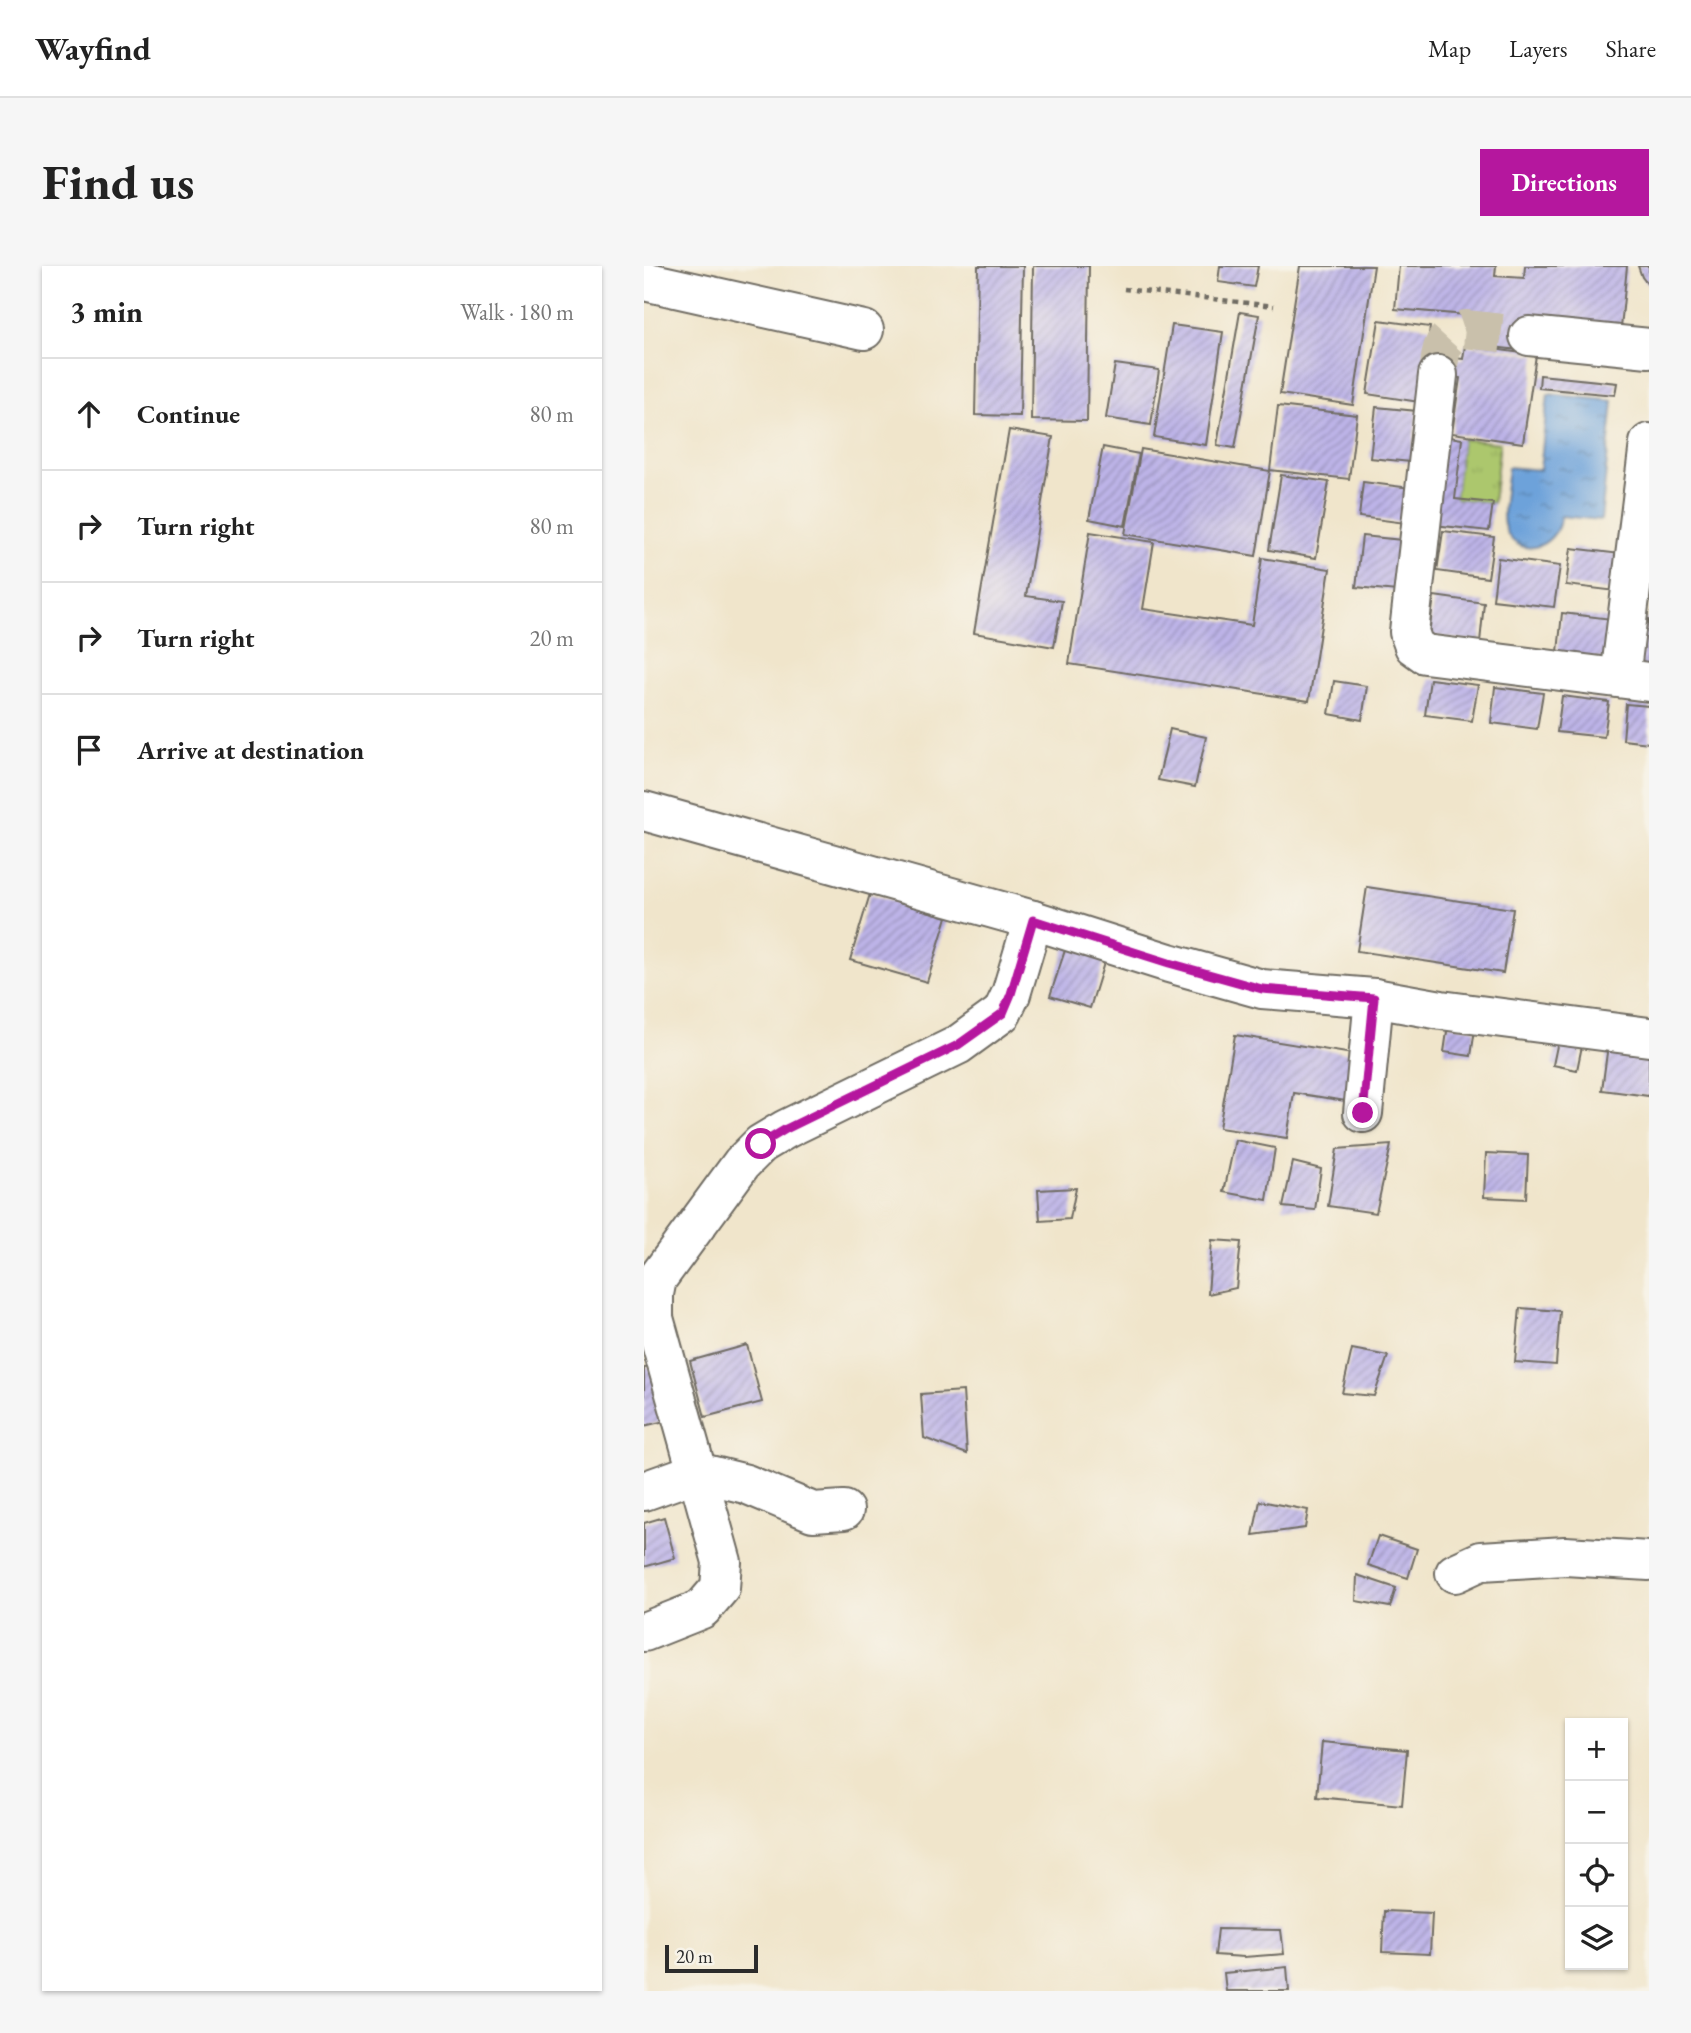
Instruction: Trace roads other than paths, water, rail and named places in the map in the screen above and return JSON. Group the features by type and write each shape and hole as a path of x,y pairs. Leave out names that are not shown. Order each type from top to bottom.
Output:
{"street":[{"path":"644,281 864,330"},
{"path":"1529,336 1649,348"},
{"path":"1438,375 1409,632 1414,646 1425,654 1635,680 1649,443"},
{"path":"644,811 1033,920 1262,989 1374,998 1441,1010 1649,1037"},
{"path":"644,1632 702,1609 720,1588 722,1562 654,1318 657,1279 742,1163 761,1144 786,1129 958,1045 1003,1013 1033,920"},
{"path":"1363,1113 1374,998"},
{"path":"644,1491 697,1472 746,1484 813,1512 844,1510"},
{"path":"1455,1573 1481,1562 1565,1556 1649,1561"}],"water":[{"path":"1548,394 1613,401 1601,520 1561,516 1552,537 1535,547 1526,547 1510,538 1505,528 1503,507 1508,467 1540,470"}],"tunnel":[{"path":"1438,375 1443,346 1456,332 1465,329 1529,336"}]}
